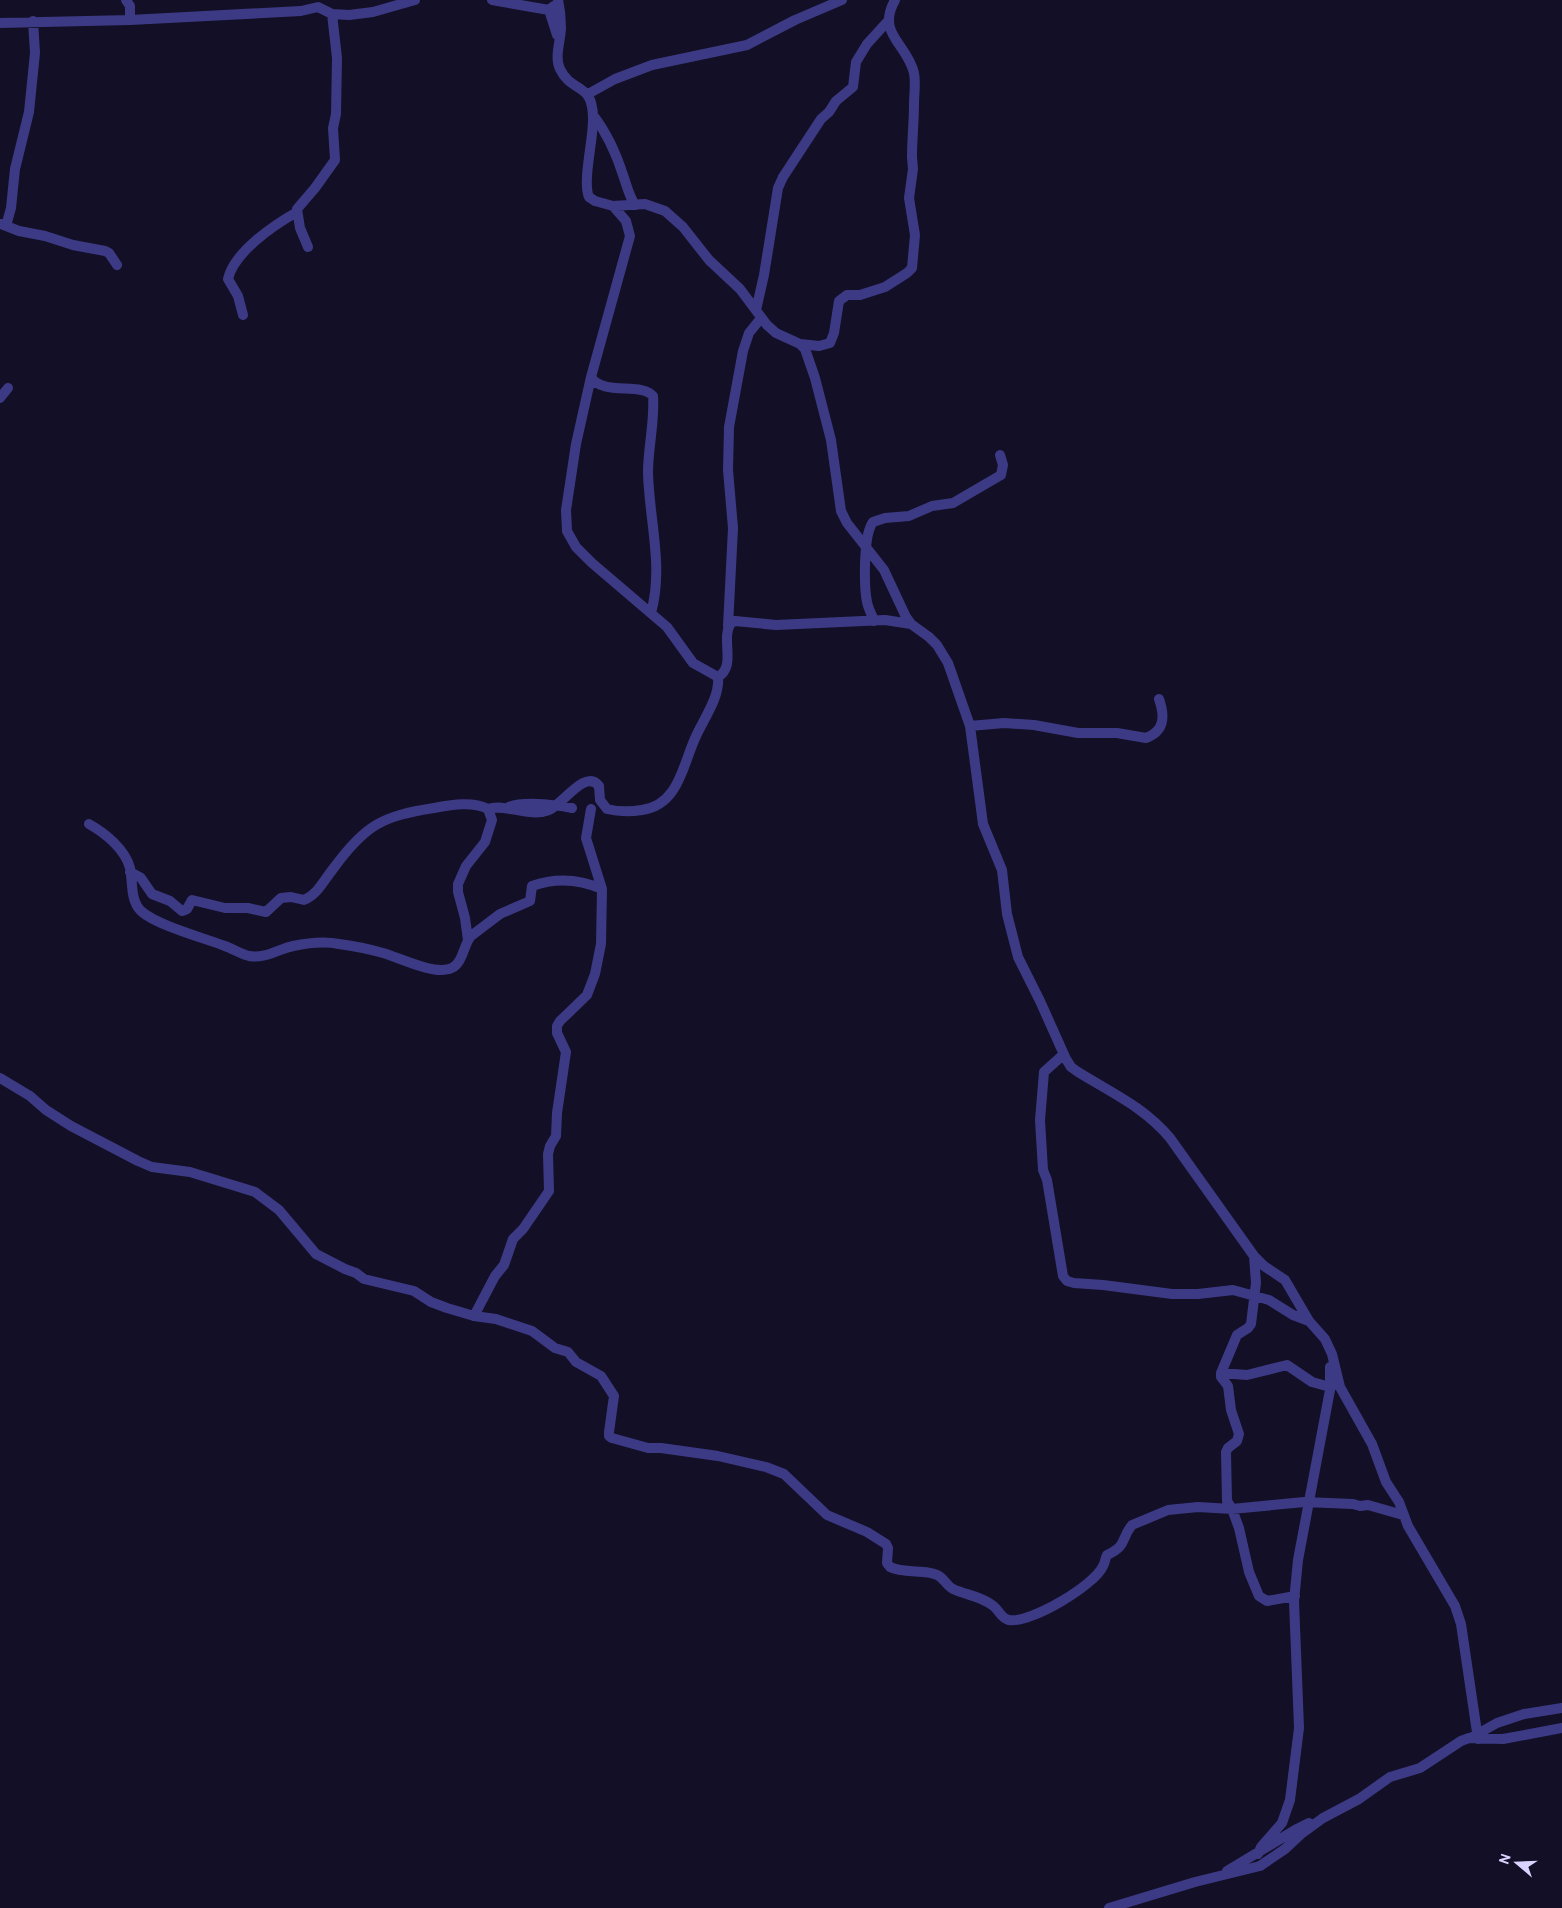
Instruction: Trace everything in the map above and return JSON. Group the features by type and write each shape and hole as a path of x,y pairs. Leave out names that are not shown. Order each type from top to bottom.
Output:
{"street":[{"path":"126,0 130,6 130,20"},
{"path":"0,23 130,20 286,12 318,7 332,14 349,15 366,13 415,0"},
{"path":"492,0 549,10 555,6 558,0"},
{"path":"558,0 561,14 559,67 567,80 588,94 591,100 593,137 586,183 589,197 594,201 614,206 645,204 655,206 675,219 709,260 740,289 758,314 776,333 800,344 819,346 830,343 842,298 846,295 872,292 885,287 912,268 914,226 909,192 913,169 915,78 911,66 894,38 888,21 889,12 895,0"},
{"path":"588,94 614,79 652,65 747,45 778,28 842,0"},
{"path":"549,10 560,43"},
{"path":"243,315 238,296 228,279 230,271 258,238 296,212 335,160 333,128 336,114 338,58 332,14"},
{"path":"33,21 35,53 29,112 15,169 11,208 3,225 73,246 105,251 109,253 117,265"},
{"path":"718,676 724,673 727,664 726,640 732,536 732,510 727,450 728,427 743,351 758,314 775,201 783,177 836,101 853,87 856,62 876,33 888,21"},
{"path":"593,114 602,125 610,140 628,193 635,205"},
{"path":"614,206 626,222 630,236 591,377 576,444 566,510 566,531 576,546 592,563 667,627 693,663 718,676"},
{"path":"296,212 308,247"},
{"path":"800,344 809,357 827,420 841,511 847,523 877,560 891,582 901,606 912,624 929,636 948,663 970,726 983,824 1002,870 1008,914 1018,957 1064,1054 1071,1067 1146,1113 1157,1122 1254,1256 1288,1285 1309,1321 1319,1330 1327,1344 1334,1384 1308,1502 1298,1560 1295,1596 1294,1632 1299,1728 1297,1755 1287,1812 1282,1823 1261,1847 1258,1854"},
{"path":"591,377 600,384 646,391 652,396 648,474 657,571 651,613"},
{"path":"0,398 8,388"},
{"path":"874,621 867,602 866,591 866,546 870,526 878,519 909,516 932,506 953,502 1001,475 1003,465 1000,455"},
{"path":"728,626 735,621 776,625 885,620 912,624"},
{"path":"468,940 458,884 462,871 485,842 492,820 505,809 516,804 628,812 646,810 663,802 680,779 693,742 711,705 718,676"},
{"path":"970,726 991,723 1019,724 1078,733 1117,733 1146,738 1158,731 1162,725 1164,718 1159,699"},
{"path":"543,812 556,806 580,784 589,781 594,781 599,786 600,800 607,809"},
{"path":"130,872 141,878 152,894 170,901 182,911 187,909 192,900 195,900 225,908 248,908 266,912 281,898 287,897 304,900 315,894 356,840 374,825 408,812 453,805 554,813 572,808"},
{"path":"488,809 492,820"},
{"path":"474,1316 494,1276 504,1265 513,1239 523,1229 549,1191 548,1154 556,1136 557,1113 566,1052 557,1035 557,1028 560,1021 584,998 590,987 601,944 602,889 586,838 591,809"},
{"path":"89,824 99,830 125,856 130,872 134,898 137,905 150,918 250,956 264,956 301,945 337,943 385,954 428,968 450,970 456,965 468,940 500,914 529,902 532,897 531,887 534,885 571,880 588,883 602,889"},
{"path":"1064,1054 1044,1072 1040,1120 1043,1170 1047,1180 1054,1230 1064,1278 1074,1283 1172,1294 1198,1294 1228,1290 1270,1300 1293,1315 1309,1321"},
{"path":"0,1078 30,1096 46,1110 71,1126 138,1161 152,1167 190,1172 255,1192 279,1210 309,1247 322,1258 370,1281 414,1291 431,1302 474,1316 496,1319 532,1331 555,1348 568,1352 576,1362 600,1376 614,1396 609,1432 612,1438 648,1448 718,1456 766,1467 784,1474 827,1516 868,1532 886,1544 888,1548 887,1563 890,1567 940,1576 952,1588 977,1596 994,1605 1001,1616 1008,1620 1034,1616 1092,1580 1103,1567 1107,1555 1122,1545 1130,1527 1168,1510 1198,1507 1232,1509 1308,1502 1368,1505 1403,1515"},
{"path":"1254,1256 1256,1276 1250,1325 1237,1335 1221,1373 1221,1377 1228,1388 1231,1410 1239,1434 1236,1442 1226,1452 1226,1499 1239,1528 1249,1572 1259,1596 1267,1601 1295,1596"},
{"path":"1221,1373 1246,1375 1287,1365 1312,1382 1334,1384 1343,1392 1372,1444 1384,1478 1399,1502 1403,1515 1459,1615 1475,1737"},
{"path":"1213,1878 1258,1854 1295,1830 1359,1799 1390,1777 1420,1768 1461,1741 1475,1737 1498,1723 1515,1717 1562,1708"},
{"path":"1475,1737 1503,1739 1562,1728"},
{"path":"1108,1908 1195,1882 1260,1866 1285,1849 1323,1818"}]}
